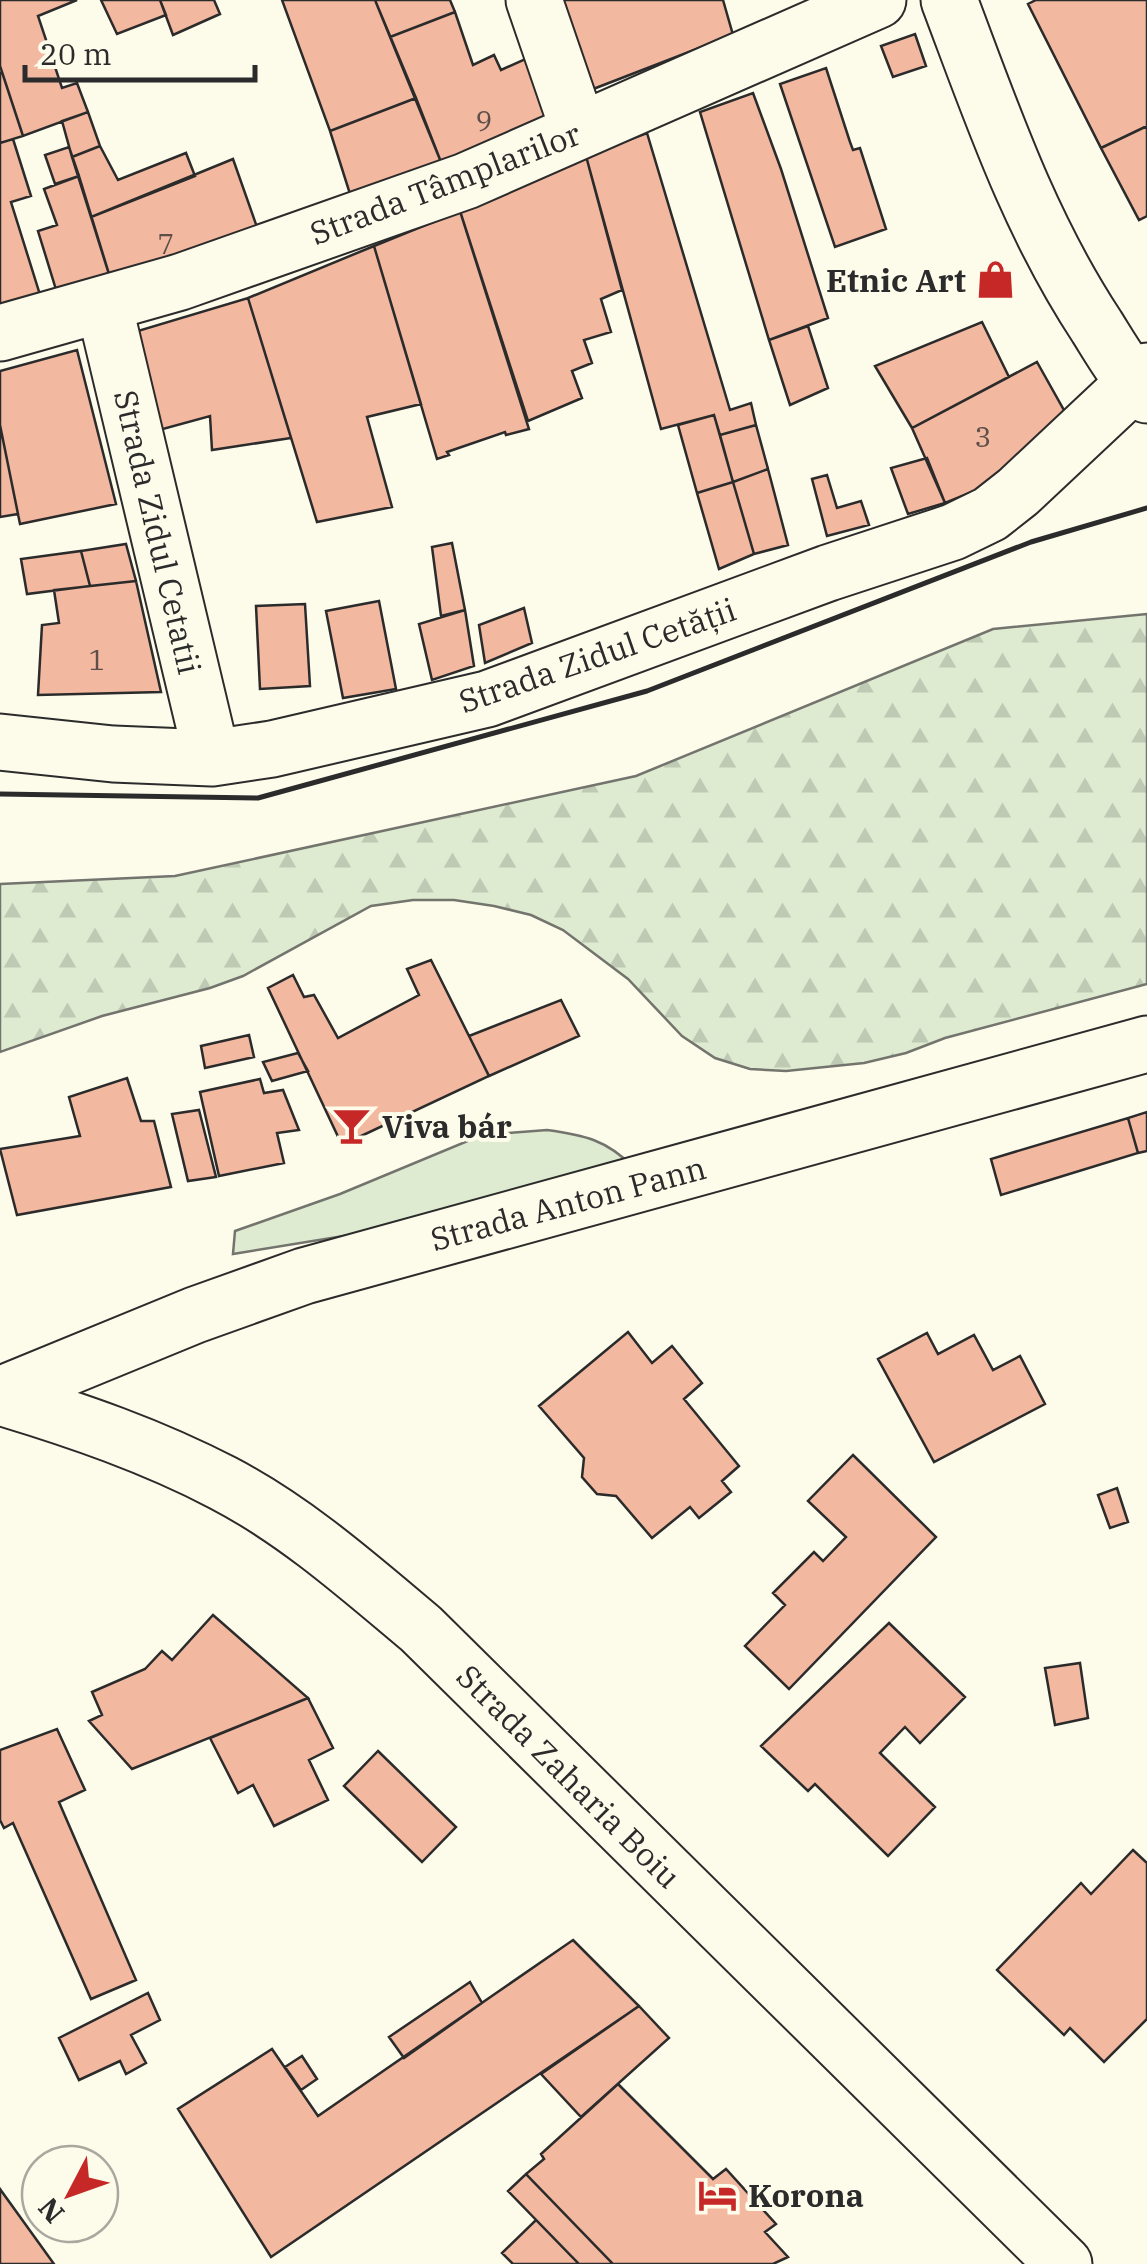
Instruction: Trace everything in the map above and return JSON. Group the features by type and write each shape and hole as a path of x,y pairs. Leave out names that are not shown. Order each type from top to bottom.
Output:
{"main road":[{"path":"534,0 579,132"},
{"name":"Strada Tâmplarilor","path":"0,333 180,282 466,181 878,0"},
{"name":"Strada Zidul Cetății","path":"0,742 113,754 212,758 272,749 487,699 828,573 953,532 990,514 1142,383 1076,294 1026,203 949,0"},
{"name":"Strada Zidul Cetatii","path":"104,305 212,758"},
{"name":"Strada Anton Pann","path":"0,1396 196,1315 304,1276 1147,1044"},
{"name":"Strada Zaharia Boiu","path":"0,1396 80,1421 226,1484 340,1560 421,1629 1064,2264"}],"green space":[{"path":"1147,614 1147,984 864,1063 786,1071 750,1069 715,1058 682,1036 628,979 563,930 531,915 494,906 454,900 413,900 371,906 243,976 102,1016 0,1052 0,884 175,876 636,776 993,629"},
{"path":"547,1130 594,1140 633,1167 399,1227 233,1254 235,1231 340,1194 482,1135"}],"building":[{"path":"0,0 77,0 38,16 62,88 77,83 88,112 23,136 0,66"},
{"path":"101,0 160,0 166,15 117,34"},
{"path":"160,0 214,0 220,14 173,35"},
{"path":"282,0 375,0 416,98 330,131"},
{"path":"375,0 450,0 455,12 390,37"},
{"path":"556,0 723,0 733,35 588,91"},
{"path":"1036,0 1147,0 1147,126 1101,148 1028,4"},
{"path":"455,12 473,65 494,55 501,70 541,52 550,115 441,162 390,37"},
{"path":"915,34 926,66 893,77 881,46"},
{"path":"826,68 853,150 860,148 886,229 835,247 780,84"},
{"path":"0,73 23,136 0,143"},
{"path":"753,93 828,318 769,340 700,112"},
{"path":"416,98 441,162 350,194 330,131"},
{"path":"88,112 100,146 72,157 62,121"},
{"path":"1147,126 1147,216 1139,220 1101,148"},
{"path":"647,133 730,410 751,403 756,425 720,435 714,415 661,429 586,156"},
{"path":"13,139 31,196 11,202 41,298 0,308 0,143"},
{"path":"100,146 118,180 186,153 195,176 91,217 72,157"},
{"path":"69,147 79,176 55,184 45,155"},
{"path":"586,156 622,290 601,299 611,332 584,340 592,363 572,371 582,398 528,421 460,211"},
{"path":"233,159 258,230 113,287 91,217"},
{"path":"79,176 113,287 58,296 38,231 57,225 44,189"},
{"path":"460,211 529,429 506,435 505,432 437,459 374,246"},
{"path":"374,246 421,404 367,417 392,507 317,522 248,298"},
{"path":"248,298 291,438 212,450 210,416 152,432 131,333"},
{"path":"982,322 1009,377 912,428 875,366"},
{"path":"808,326 828,388 790,405 769,340"},
{"path":"77,350 116,504 20,524 0,425 0,371"},
{"path":"1037,362 1070,421 977,490 945,503 912,428"},
{"path":"714,415 733,482 697,493 678,425"},
{"path":"0,425 18,514 0,517"},
{"path":"756,425 768,469 733,482 720,435"},
{"path":"927,458 945,503 908,514 891,468"},
{"path":"768,469 788,545 754,554 733,482"},
{"path":"827,475 837,508 861,501 869,525 827,536 812,479"},
{"path":"733,482 754,554 719,569 697,493"},
{"path":"452,543 465,610 441,616 432,547"},
{"path":"126,544 136,581 90,586 81,551"},
{"path":"81,551 90,586 27,594 21,559"},
{"path":"136,581 161,692 38,695 42,625 59,623 54,590"},
{"path":"379,601 396,689 343,698 326,611"},
{"path":"305,604 310,686 260,689 256,606"},
{"path":"524,608 532,643 485,663 479,625"},
{"path":"465,610 474,666 432,680 419,624"},
{"path":"431,960 489,1076 342,1145 268,988 293,975 304,997 314,995 338,1038 419,995 407,969"},
{"path":"561,1000 579,1036 489,1076 469,1036"},
{"path":"249,1035 254,1057 205,1068 201,1046"},
{"path":"298,1053 308,1071 272,1081 263,1062"},
{"path":"127,1078 141,1121 154,1121 171,1187 17,1215 0,1149 80,1136 69,1097"},
{"path":"260,1079 264,1093 283,1090 299,1130 277,1133 284,1163 219,1176 200,1092"},
{"path":"199,1110 216,1177 188,1181 172,1114"},
{"path":"1147,1112 1147,1151 1138,1153 1128,1118"},
{"path":"1128,1118 1138,1153 1001,1195 991,1159"},
{"path":"628,1332 652,1363 672,1346 702,1383 684,1399 739,1466 722,1481 731,1492 699,1518 690,1507 652,1538 616,1496 597,1494 582,1477 584,1458 539,1406"},
{"path":"927,1333 938,1354 974,1335 993,1370 1020,1356 1045,1404 934,1462 878,1359"},
{"path":"853,1455 936,1537 789,1689 745,1646 785,1605 773,1593 814,1552 823,1561 846,1537 808,1501"},
{"path":"1117,1488 1128,1522 1110,1528 1098,1495"},
{"path":"213,1615 308,1698 132,1769 89,1721 102,1715 92,1692 145,1669 162,1651 172,1660"},
{"path":"889,1623 965,1697 920,1743 905,1727 880,1753 935,1807 888,1856 815,1784 808,1791 761,1746"},
{"path":"1080,1663 1088,1718 1055,1725 1045,1668"},
{"path":"308,1698 333,1748 309,1760 328,1800 274,1826 253,1785 238,1793 210,1738"},
{"path":"57,1729 85,1790 59,1802 136,1980 91,1999 13,1823 4,1828 0,1820 0,1750"},
{"path":"378,1751 456,1827 422,1862 344,1786"},
{"path":"1133,1850 1147,1863 1147,2019 1104,2062 1070,2028 1064,2035 997,1970 1081,1883 1091,1894"},
{"path":"573,1940 639,2006 271,2257 178,2109 272,2049 318,2116"},
{"path":"470,1982 482,2003 404,2058 389,2037"},
{"path":"148,1993 160,2020 131,2035 146,2063 126,2074 120,2061 79,2080 59,2038"},
{"path":"639,2006 669,2038 581,2117 541,2074"},
{"path":"302,2056 317,2079 301,2090 285,2067"},
{"path":"618,2084 713,2179 726,2169 776,2224 765,2232 788,2257 773,2264 613,2264 526,2174 544,2159 541,2154"},
{"path":"526,2174 613,2264 579,2264 508,2191"},
{"path":"0,2189 20,2217 20,2244 40,2244 54,2264 0,2264"},
{"path":"536,2220 579,2264 513,2264 502,2253"}],"wall":[{"path":"0,794 258,798 647,691 1031,542 1147,508"}],"place":[{"name":"Etnic Art","path":"996,280"},
{"name":"Viva bár","path":"352,1126"},
{"name":"Korona","path":"718,2195"}]}
